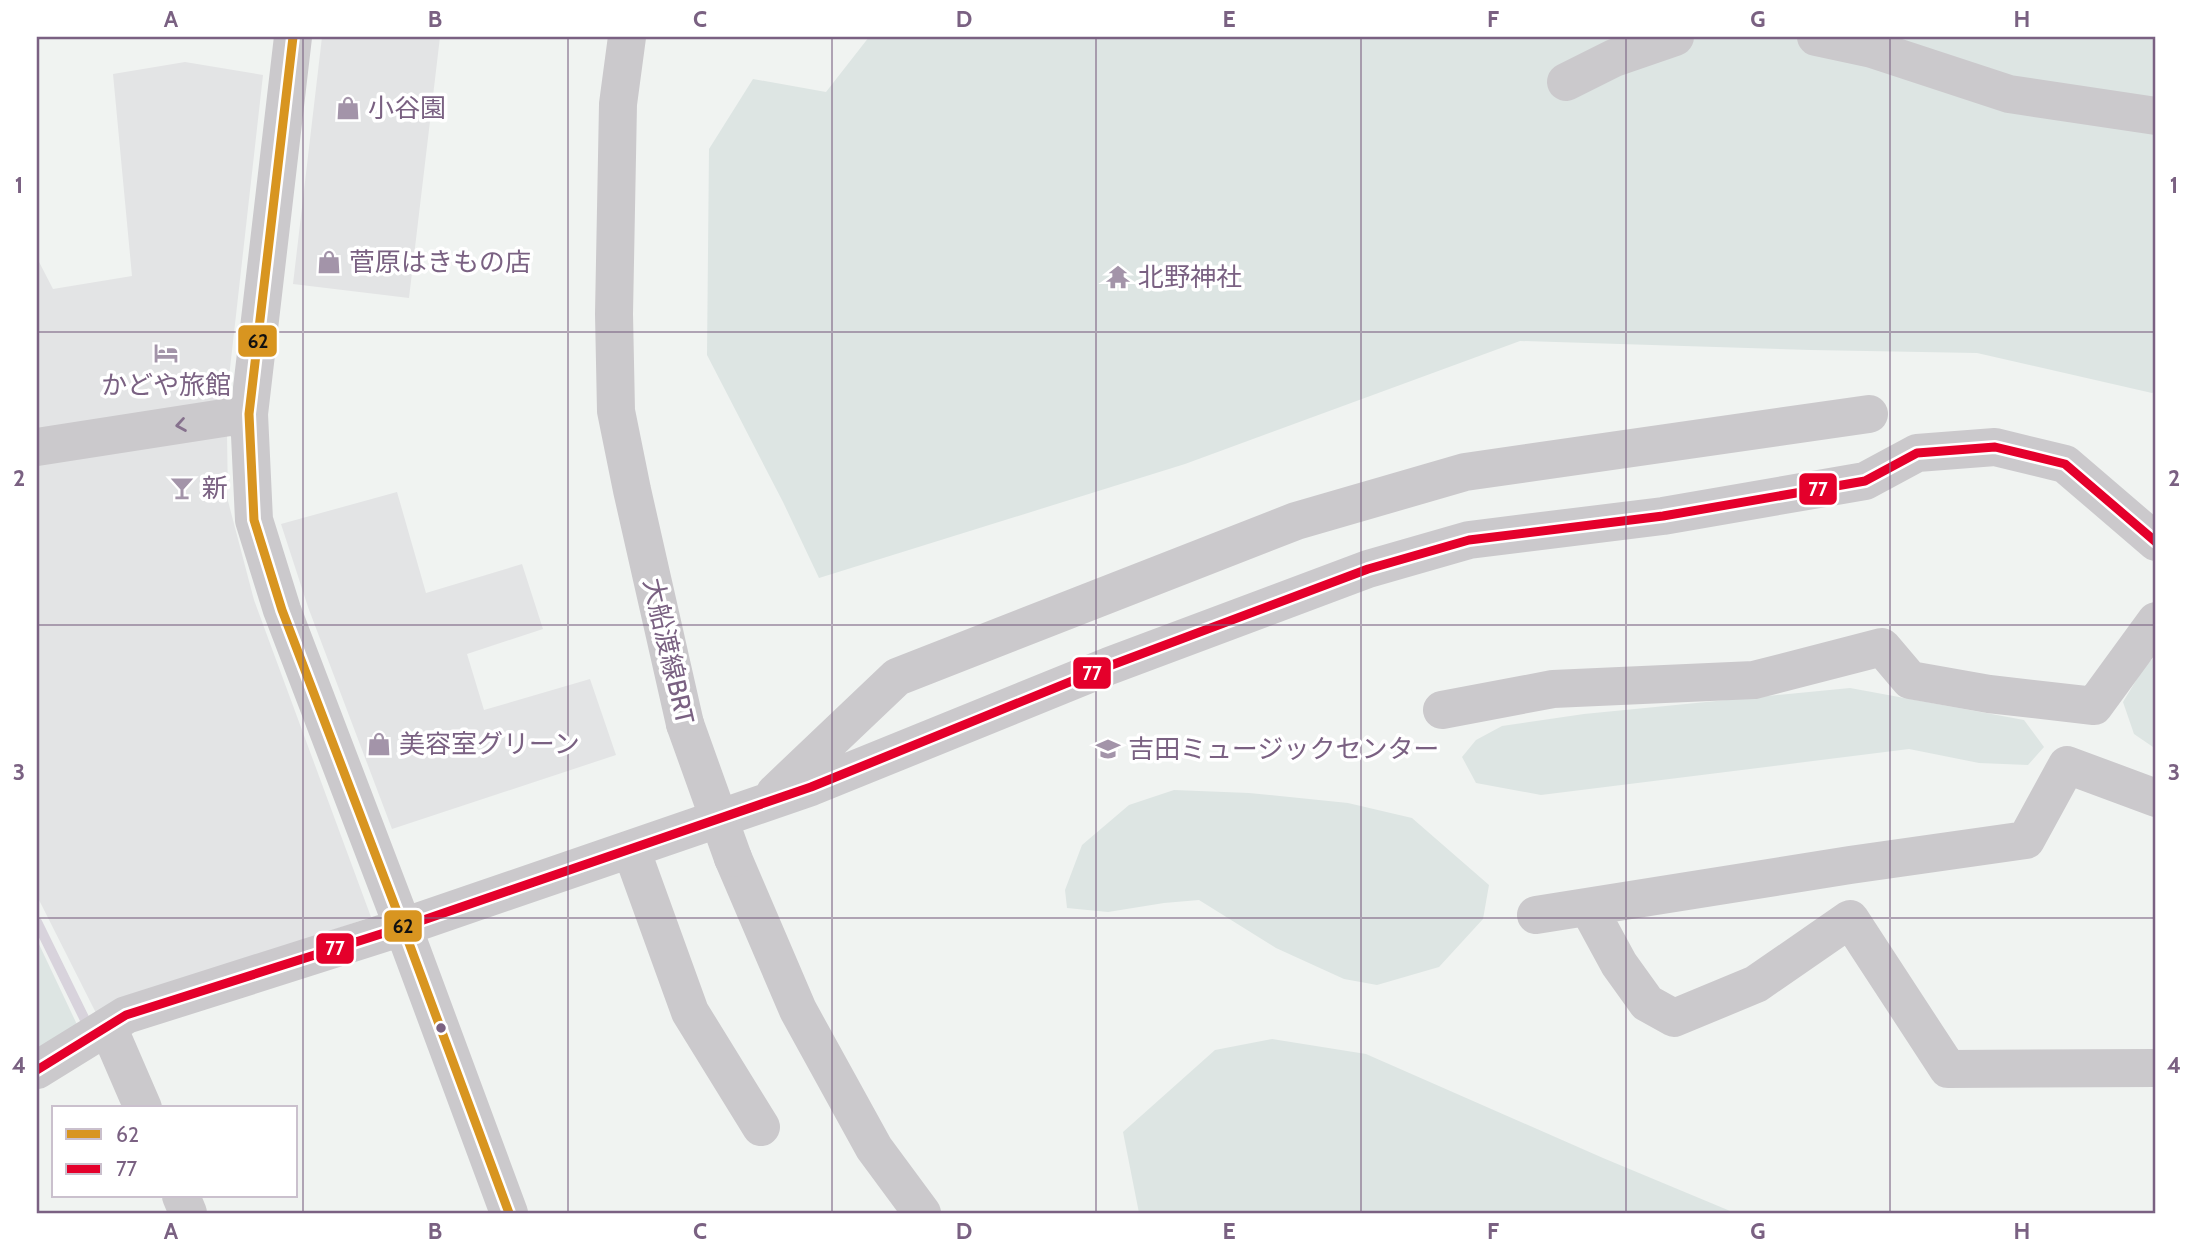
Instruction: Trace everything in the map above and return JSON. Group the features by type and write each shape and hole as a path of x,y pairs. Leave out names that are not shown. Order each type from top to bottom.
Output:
{"street":[{"path":"293,37 249,414 254,520 282,610 509,1213"},
{"name":"大船渡線BRT","path":"627,37 618,104 614,314 616,411 685,724 733,858 798,1010 874,1148 922,1213"},
{"path":"1566,82 1614,58 1675,37"},
{"path":"1816,37 1872,49 2009,94 2156,116"},
{"path":"37,447 249,414"},
{"path":"763,804 897,677 1296,521 1465,472 1869,414"},
{"path":"37,1070 125,1016 403,927 811,787 1109,666 1368,569 1469,540 1664,516 1865,481 1917,453 1995,447 2065,464 2156,542"},
{"path":"1442,710 1553,689 1754,680 1882,647 1910,680 1990,694 2094,706 2156,621"},
{"path":"1536,915 2026,840 2067,765 2156,798"},
{"path":"631,849 690,1012 761,1127"},
{"path":"1821,870 1948,1069 2156,1068"},
{"path":"1588,907 1619,964 1647,1003 1674,1018 1756,984 1850,919"},
{"path":"108,1027 142,1106"}],"shaded area":[{"path":"322,37 440,37 409,298 293,284"},
{"name":"北野神社","path":"869,37 2156,37 2156,391 2152,393 1977,353 1520,341 1185,464 819,578 707,355 709,149 753,79 826,92"},
{"path":"185,62 263,75 226,404 37,430 37,258 53,289 132,276 113,74"},
{"path":"227,434 228,501 254,600 371,917 153,991 97,1015 37,896 37,463"},
{"path":"397,492 426,593 522,564 543,629 467,654 484,710 590,679 616,755 392,829 308,607 281,524"},
{"path":"2156,657 2156,749 2134,734 2123,702 2146,664"},
{"path":"1850,688 2024,720 2044,747 2028,765 1979,763 1909,749 1541,795 1476,783 1462,757 1476,740 1502,726 1584,714"},
{"path":"1174,790 1249,793 1348,803 1412,818 1489,885 1483,919 1439,967 1377,985 1344,979 1276,948 1199,900 1108,912 1067,908 1065,890 1082,845 1129,805"},
{"path":"37,940 81,1033 37,1055"},
{"path":"1272,1039 1366,1054 1735,1213 1139,1213 1123,1132 1215,1050"}],"waterway":[{"path":"37,922 90,1030"}],"transit line":[{"name":"62","path":"293,37 249,414 254,520 282,610 509,1213"},
{"name":"77","path":"37,1070 126,1015 403,927 811,787 1109,666 1368,569 1469,540 1663,516 1865,481 1917,453 1995,447 2065,464 2156,542"}],"place":[{"name":"小谷園","path":"348,108"},
{"name":"菅原はきもの店","path":"329,262"},
{"name":"北野神社","path":"1118,277"},
{"name":"かどや旅館","path":"166,353"},
{"name":"新","path":"182,488"},
{"name":"美容室グリーン","path":"379,744"},
{"name":"吉田ミュージックセンター","path":"1108,749"}]}
